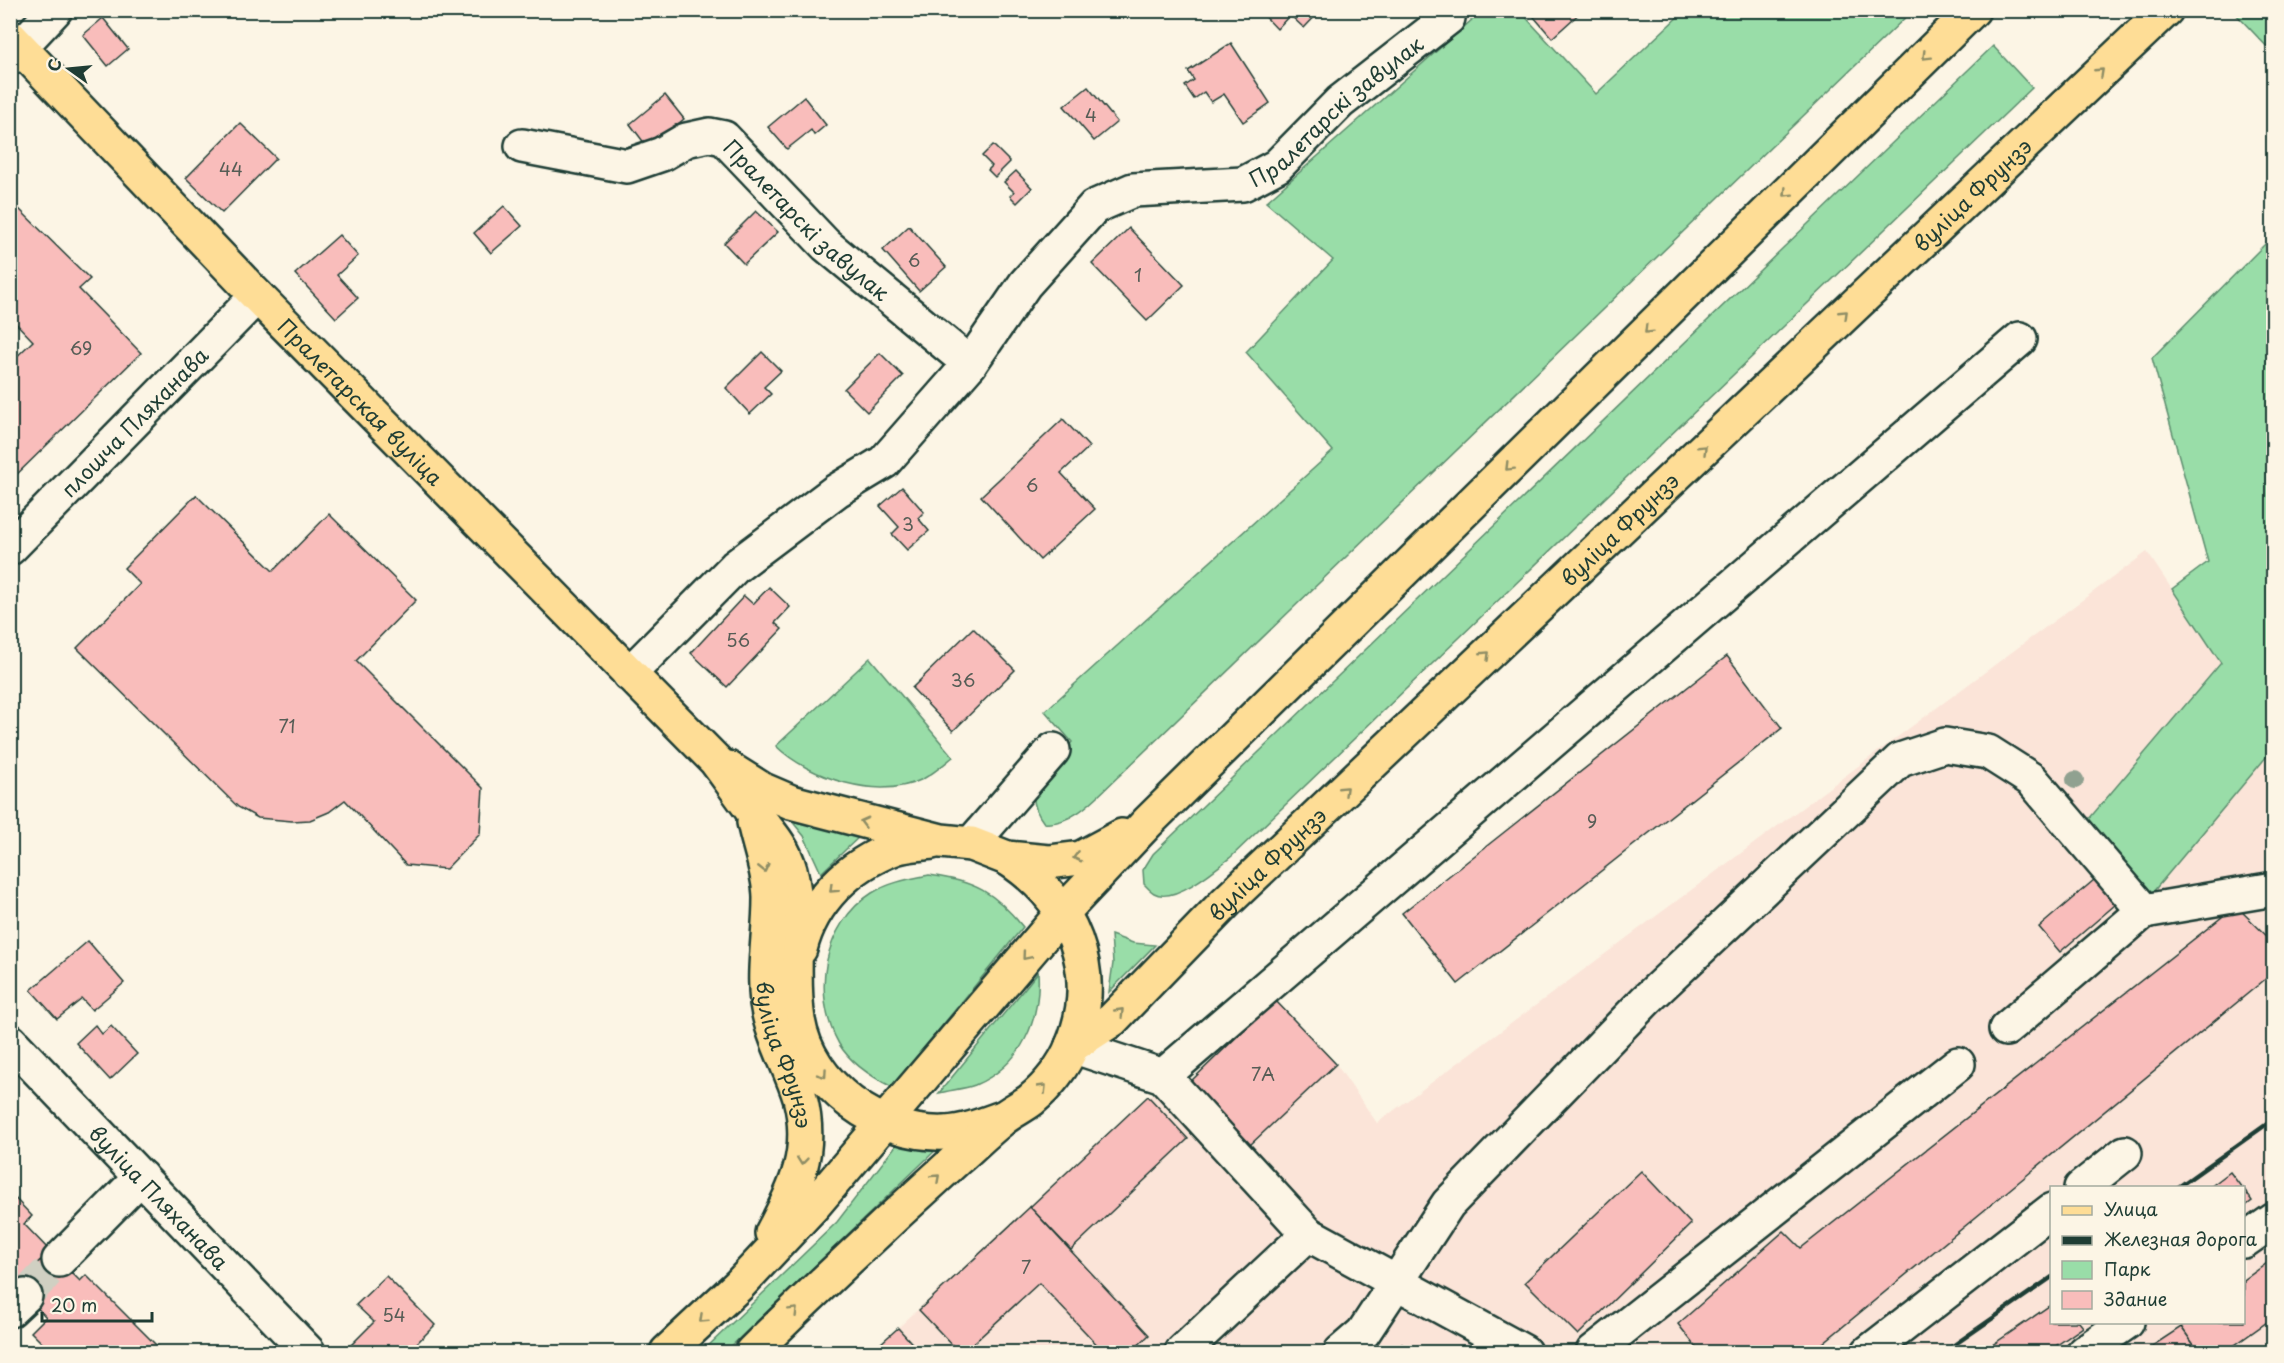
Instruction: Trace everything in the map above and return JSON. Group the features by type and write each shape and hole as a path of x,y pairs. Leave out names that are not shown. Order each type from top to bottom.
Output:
{"main road":[{"name":"вуліца Фрунзэ","path":"1072,1046 1112,1020 1226,902 2166,10"},
{"name":"вуліца Фрунзэ","path":"668,1353 739,1285 814,1205 1064,911 1148,822 1970,13"},
{"name":"Пралетарская вуліца","path":"14,47 716,761 752,811 775,836 789,868 795,899 794,971"},
{"name":"Пралетарская вуліца","path":"716,761 763,790 791,802 956,842 1007,858"},
{"name":"вуліца Фрунзэ","path":"739,1285 796,1189 802,1169 804,1139 800,1100 775,1035 768,1005 765,972 770,895 752,811"},
{"path":"1007,858 1049,862 1082,858 1148,822"},
{"name":"вуліца Фрунзэ","path":"794,971 805,930 827,894 858,865 897,847 956,842"},
{"name":"вуліца Фрунзэ","path":"752,1353 856,1251 1002,1118 1031,1100 1055,1075 1072,1046 1084,1001 1081,955 1064,911 1048,890 1029,872 1007,858"},
{"path":"794,971 798,1022 810,1056 830,1084 855,1106 885,1123 914,1131 944,1133 974,1128 1002,1118"}],"street":[{"path":"14,47 55,10"},
{"name":"Пралетарскі завулак","path":"629,674 735,567 836,491 884,462 970,364 1025,284 1094,207 1133,190 1243,184 1277,166 1340,102 1445,14"},
{"name":"Пралетарскі завулак","path":"522,146 627,166 662,154 686,140 709,135 724,138 825,245 970,364"},
{"name":"плошча Пляханава","path":"12,543 257,296"},
{"path":"1163,1076 2020,339"},
{"path":"1341,1353 1363,1333 1448,1204 1646,1000 1900,760 1945,745 1988,752 2032,780 2144,911"},
{"path":"956,842 1053,750"},
{"path":"2006,1029 2144,911 2274,889"},
{"name":"вуліца Пляханава","path":"10,1041 308,1353"},
{"path":"1072,1046 1163,1076 1308,1234 1524,1353"},
{"path":"1593,1353 1958,1064"},
{"path":"2084,1186 2125,1153"},
{"path":"59,1260 141,1177"},
{"path":"1869,1353 2050,1212"},
{"path":"2245,1240 2274,1220"},
{"path":"1182,1353 1308,1234"},
{"path":"2084,1353 2126,1324"}],"shaded area":[{"path":"2147,552 2221,663 2084,825 2147,898 2273,749 2273,1352 872,1352 1148,1096 1190,1082 1275,1000 1336,1064 1377,1123"}],"green space":[{"path":"1482,11 1520,11 1596,94 1684,11 1912,11 1095,799 1066,819 1055,823 1044,823 1034,799 1035,789 1046,769 1072,742 1045,711 1333,451 1246,352 1333,260 1266,202"},
{"path":"2233,11 2273,11 2273,53"},
{"path":"1993,46 2032,88 1232,856 1206,876 1173,894 1154,893 1144,884 1143,870 1153,854"},
{"path":"2273,236 2273,749 2147,899 2083,826 2221,663 2172,589 2208,562 2152,358"},
{"path":"870,658 953,757 923,779 886,788 845,783 807,768 776,746"},
{"path":"786,814 817,827 861,835 821,873 804,836"},
{"path":"929,875 959,881 982,890 1003,905 1023,927 892,1087 862,1069 839,1044 830,1025 825,1004 824,983 827,962 833,941 842,923 855,906 886,886"},
{"path":"1111,935 1133,943 1155,945 1109,992 1113,963"},
{"path":"1038,972 1038,990 1032,1024 1016,1053 1005,1066 975,1085 939,1093"},
{"path":"897,1144 939,1147 725,1352 702,1352 837,1222"}],"building":[{"path":"922,10 936,10 927,17"},
{"path":"1259,10 1321,10 1304,28 1290,15 1277,29"},
{"path":"1528,10 1583,10 1552,38"},
{"path":"103,18 128,49 108,66 83,35"},
{"path":"1231,43 1270,103 1243,122 1224,94 1211,102 1204,92 1194,99 1185,86 1194,80 1188,71"},
{"path":"1088,87 1117,122 1094,141 1064,106"},
{"path":"665,95 684,119 648,148 630,124"},
{"path":"804,97 826,125 814,135 811,130 787,149 768,127"},
{"path":"240,123 276,158 222,213 186,178"},
{"path":"993,145 1010,162 995,177 988,170 992,166 982,156"},
{"path":"1016,171 1032,188 1017,203 1010,196 1014,192 1004,182"},
{"path":"13,203 90,279 79,289 141,353 10,481 10,363 33,341 10,317 10,206"},
{"path":"504,206 522,226 491,253 474,233"},
{"path":"756,211 778,232 744,264 724,243"},
{"path":"909,226 946,267 919,291 883,250"},
{"path":"1129,228 1184,285 1147,321 1092,264"},
{"path":"339,235 358,256 337,275 358,298 336,318 295,274"},
{"path":"762,352 781,371 764,387 771,394 750,414 726,388"},
{"path":"880,353 903,376 867,412 844,389"},
{"path":"1063,419 1089,447 1061,473 1095,509 1040,560 981,496"},
{"path":"902,487 924,512 918,518 929,531 907,550 892,534 899,527 880,506"},
{"path":"196,495 273,571 329,514 416,600 356,661 483,788 480,834 446,869 406,865 345,800 329,812 310,820 258,818 238,807 77,648 140,584 124,568"},
{"path":"769,587 790,607 775,623 782,629 727,687 691,653 744,596 753,604"},
{"path":"973,628 1015,670 953,731 912,688"},
{"path":"1727,656 1782,728 1458,984 1402,913"},
{"path":"2101,874 2122,899 2060,952 2039,927"},
{"path":"2236,906 2274,943 2274,972 1812,1352 1700,1352 1678,1324 1784,1231 1801,1248"},
{"path":"88,941 124,983 92,1010 82,999 57,1019 31,990"},
{"path":"1275,1000 1336,1064 1250,1145 1190,1082"},
{"path":"95,1025 102,1034 111,1026 137,1054 110,1080 76,1043"},
{"path":"1148,1096 1188,1139 1071,1250 1030,1207"},
{"path":"1641,1171 1691,1224 1578,1335 1525,1282"},
{"path":"2230,1172 2240,1186 2212,1186"},
{"path":"2245,1190 2252,1201 2245,1206"},
{"path":"10,1193 32,1216 24,1224 50,1251 10,1289"},
{"path":"1030,1207 1149,1335 1131,1352 1104,1352 1039,1283 964,1352 959,1352 919,1310"},
{"path":"50,1251 80,1281 86,1275 163,1352 51,1352 31,1332 46,1317 15,1285"},
{"path":"2274,1258 2274,1317 2225,1352 2199,1352 2181,1327 2185,1324 2245,1324 2245,1279"},
{"path":"386,1276 435,1325 408,1352 350,1352 347,1349 374,1322 356,1305"},
{"path":"2050,1305 2050,1324 2081,1324 2083,1327 2047,1352 1982,1352"},
{"path":"2181,1327 2199,1352 2143,1352"},
{"path":"898,1328 920,1352 871,1352"},
{"path":"1402,1344 1409,1352 1392,1352"}],"tunnel":[{"path":"25,1296 59,1260"}],"railway":[{"path":"2180,1186 2274,1119"},
{"path":"1944,1352 2050,1278"}]}
